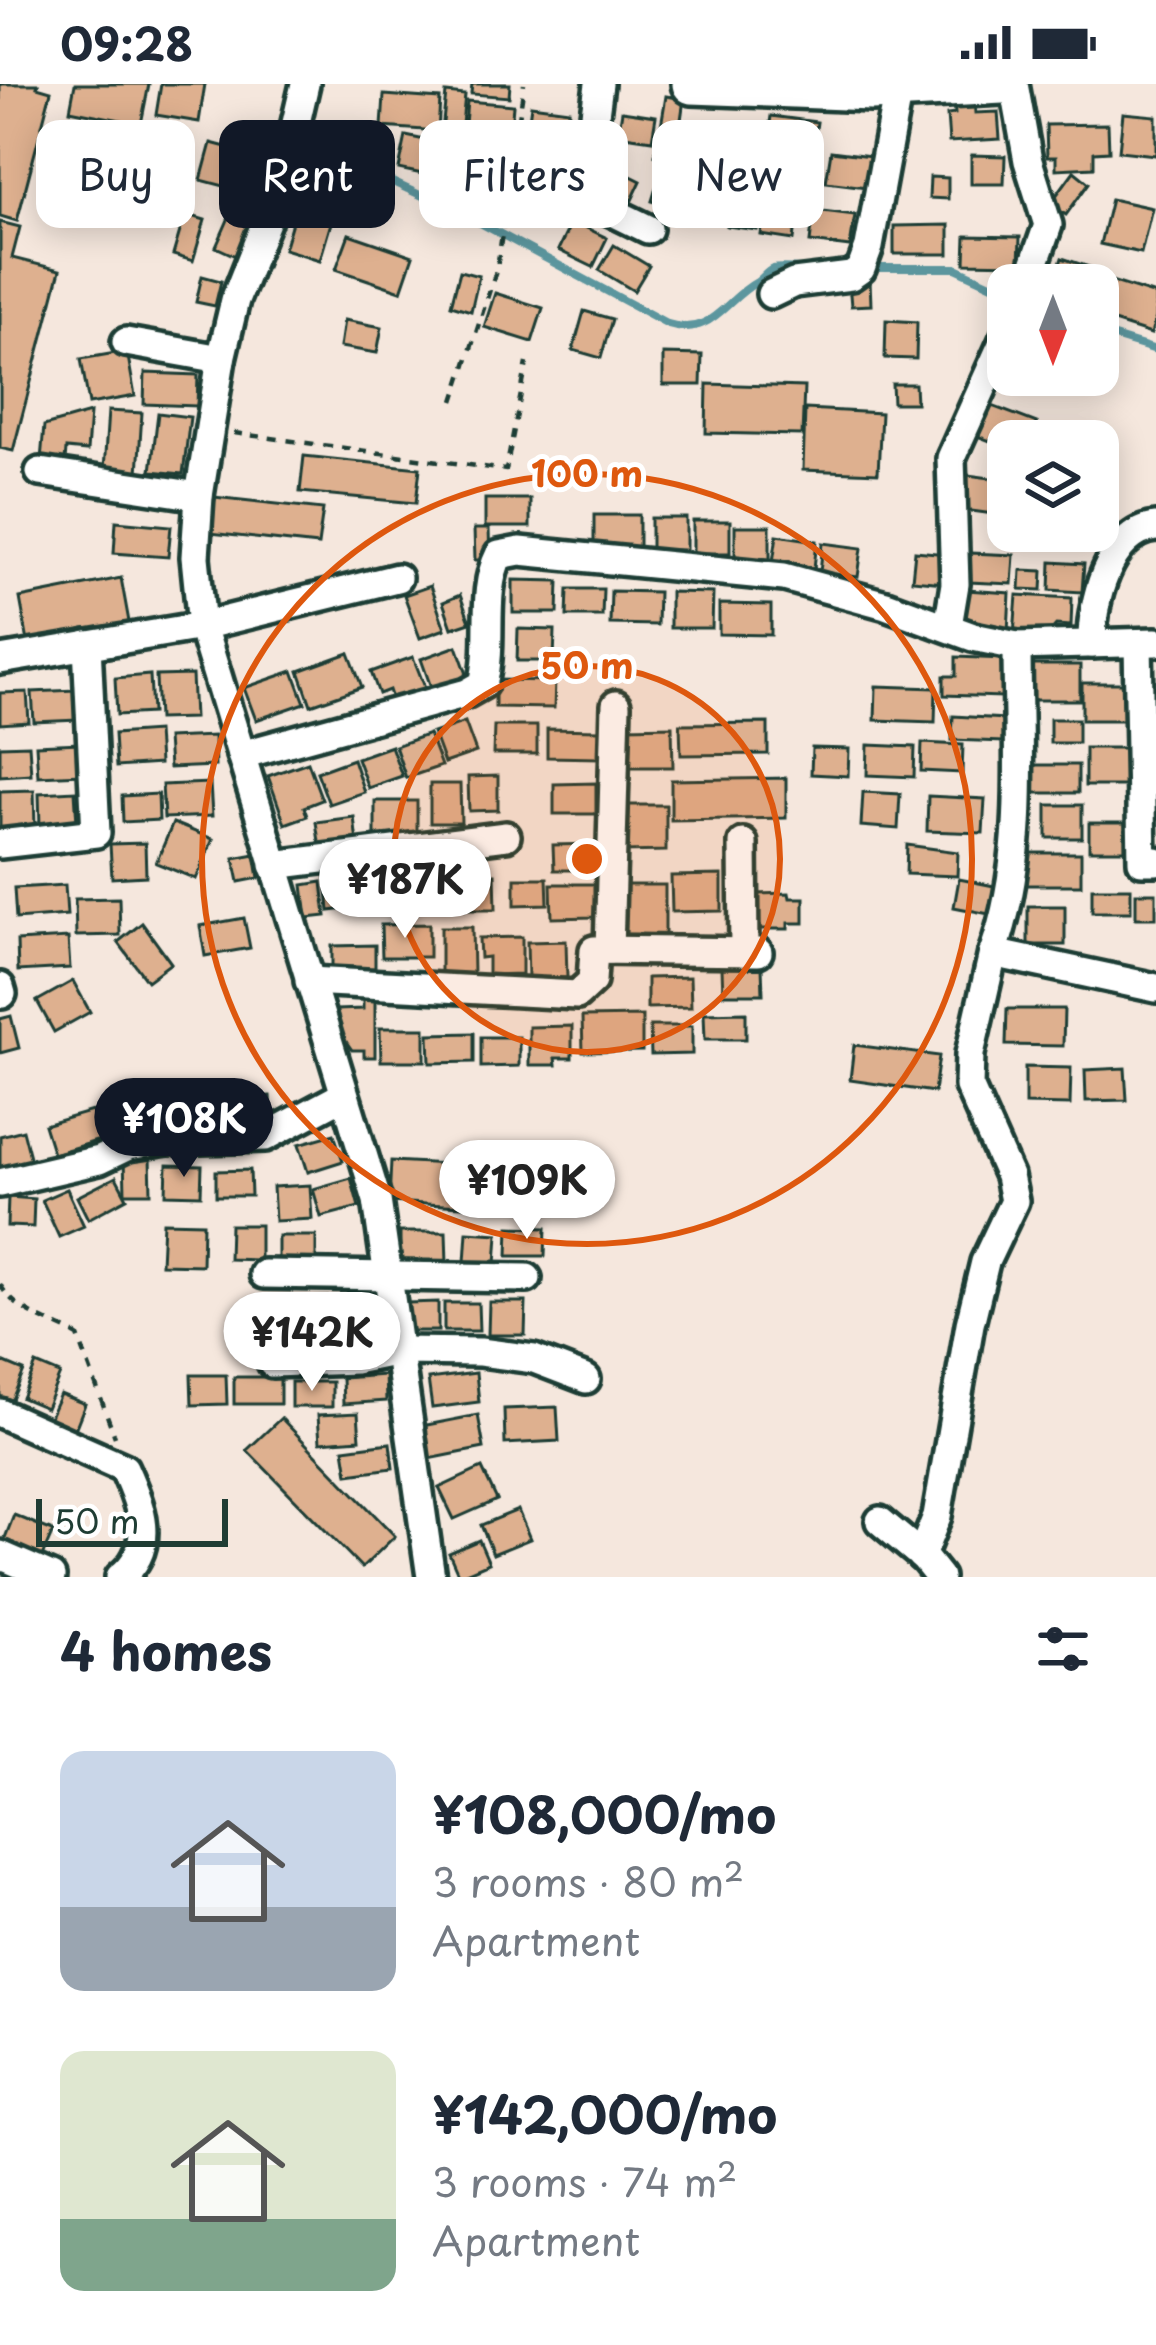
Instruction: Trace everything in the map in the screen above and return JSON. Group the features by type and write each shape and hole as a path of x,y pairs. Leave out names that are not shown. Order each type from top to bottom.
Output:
{"main road":[{"path":"692,84 880,88 1002,84"}],"street":[{"path":"305,84 283,179 235,300 221,359 199,496 195,557 202,626 376,1200 431,1577"},
{"path":"599,84 584,191 601,206 648,229"},
{"path":"1014,84 1028,161 1048,226 1034,264"},
{"path":"771,294 794,283 851,276 861,269 869,247 880,88"},
{"path":"126,342 221,359"},
{"path":"948,626 955,584 951,458 987,378"},
{"path":"40,472 199,496"},
{"path":"1092,644 1091,618 1100,581 1121,549 1147,527 1156,526"},
{"path":"241,755 467,693 483,683 489,659 490,572 499,555 520,551 784,577 974,638 1017,646 1147,643 1142,861 1156,861"},
{"path":"0,660 202,626 397,578"},
{"path":"0,844 96,833 87,645"},
{"path":"930,1566 970,1324 985,1262 1014,1201 1010,1176 969,1086 970,1054 1017,861 1017,646"},
{"path":"609,950 616,705"},
{"path":"274,865 506,836"},
{"path":"309,981 578,995 592,981 594,950 751,952 743,843"},
{"path":"993,953 1156,988"},
{"path":"0,1183 99,1160 128,1146 265,1137 344,1095"},
{"path":"264,1274 527,1278"},
{"path":"272,1363 355,1360 399,1351 480,1352 534,1359 586,1379"},
{"path":"0,1412 124,1468 142,1507 143,1548 133,1567 120,1577"},
{"path":"880,1521 930,1566"},
{"path":"0,1555 51,1577"}],"path":[{"path":"454,401 497,268 524,84"},
{"path":"210,430 506,470 527,363"},
{"path":"0,1283 20,1306 70,1331 83,1343 124,1468"}],"building":[{"path":"0,84 38,84 51,91 43,120 36,120 36,148 17,221 0,216"},
{"path":"75,84 149,84 142,120 70,110"},
{"path":"161,84 205,84 199,122 156,115"},
{"path":"472,84 510,84 509,97 471,94"},
{"path":"446,93 465,95 462,120 443,120"},
{"path":"384,95 440,99 439,120 419,120 419,130 395,128 395,120 382,120"},
{"path":"666,96 684,99 681,120 662,120"},
{"path":"974,99 975,113 998,112 1000,139 949,142 947,115 955,114 954,100"},
{"path":"467,101 513,105 512,120 465,120"},
{"path":"531,105 569,110 568,120 529,120"},
{"path":"622,111 656,116 652,140 628,136 628,120 620,120"},
{"path":"1123,113 1156,116 1156,155 1119,151"},
{"path":"1108,124 1109,151 1094,152 1094,167 1056,169 1056,157 1047,157 1046,125"},
{"path":"406,136 419,139 419,173 399,169"},
{"path":"211,143 219,145 219,185 201,180"},
{"path":"831,151 871,156 867,187 826,182"},
{"path":"971,155 1005,156 1004,184 971,184"},
{"path":"1074,171 1089,183 1066,215 1050,204"},
{"path":"628,174 641,181 632,200 628,198"},
{"path":"930,177 948,178 948,199 929,198"},
{"path":"1111,199 1152,208 1141,253 1100,244"},
{"path":"824,211 855,215 850,247 810,242 812,228 824,228"},
{"path":"195,217 205,220 193,261 173,255 181,228 195,228"},
{"path":"0,222 20,227 12,258 60,270 13,451 0,448"},
{"path":"949,225 949,254 894,254 894,226"},
{"path":"224,228 253,228 240,258 216,247"},
{"path":"290,228 329,228 320,260 284,249"},
{"path":"569,228 586,228 607,238 593,267 558,250"},
{"path":"762,228 795,228 794,240 761,235"},
{"path":"349,234 413,256 401,291 336,269"},
{"path":"966,236 1020,237 1019,264 965,263"},
{"path":"614,245 649,266 634,291 599,270"},
{"path":"460,271 479,276 471,311 451,305"},
{"path":"202,276 221,281 215,306 196,302"},
{"path":"870,280 871,305 851,306 849,282"},
{"path":"1119,283 1156,295 1151,334 1119,324"},
{"path":"495,293 543,308 532,342 484,327"},
{"path":"584,311 612,319 601,358 573,350"},
{"path":"344,320 382,327 377,353 340,347"},
{"path":"886,320 917,322 916,359 885,358"},
{"path":"127,351 135,396 89,404 81,359"},
{"path":"663,354 702,355 701,385 663,385"},
{"path":"145,373 198,375 197,406 144,404"},
{"path":"707,384 804,387 802,435 706,433"},
{"path":"892,384 915,384 916,403 893,403"},
{"path":"984,403 1029,420 987,420 987,440 972,434"},
{"path":"805,409 881,413 878,473 803,470"},
{"path":"108,411 142,413 138,473 104,470"},
{"path":"90,413 87,451 66,449 65,462 41,460 44,426"},
{"path":"158,413 190,417 183,474 151,471"},
{"path":"304,456 420,468 416,503 300,492"},
{"path":"968,475 987,478 987,513 964,510"},
{"path":"214,497 323,509 318,545 210,533"},
{"path":"485,499 530,499 530,527 485,527"},
{"path":"594,515 639,515 639,548 594,548"},
{"path":"651,518 686,518 686,550 651,550"},
{"path":"116,521 171,526 168,557 114,553"},
{"path":"693,521 730,521 730,553 693,553"},
{"path":"735,526 770,526 770,560 735,560"},
{"path":"474,529 489,529 490,560 475,560"},
{"path":"777,535 817,541 814,568 773,562"},
{"path":"823,543 862,548 858,577 820,572"},
{"path":"915,551 948,554 945,583 912,580"},
{"path":"970,553 1014,555 1012,584 969,582"},
{"path":"1051,562 1084,564 1082,592 1050,590"},
{"path":"1021,570 1043,571 1042,590 1020,589"},
{"path":"121,578 129,622 28,642 20,598"},
{"path":"513,580 559,581 558,613 513,613"},
{"path":"430,586 445,629 420,638 404,595"},
{"path":"568,589 603,589 602,616 567,616"},
{"path":"966,590 1010,593 1008,632 964,629"},
{"path":"611,591 658,592 657,625 610,624"},
{"path":"670,592 713,593 712,628 670,628"},
{"path":"460,595 470,622 452,628 443,602"},
{"path":"1017,595 1072,598 1071,626 1014,635"},
{"path":"719,604 771,605 771,635 719,634"},
{"path":"518,629 555,630 554,661 517,661"},
{"path":"457,646 468,677 432,690 421,659"},
{"path":"349,653 362,687 311,705 299,671"},
{"path":"413,657 426,690 393,702 389,690 379,694 371,672"},
{"path":"956,657 1004,659 1002,697 944,695 944,676 956,676"},
{"path":"1032,665 1080,665 1080,700 1032,700"},
{"path":"293,671 305,703 256,720 244,688"},
{"path":"150,675 152,713 117,715 115,678"},
{"path":"192,675 194,718 158,719 156,676"},
{"path":"495,680 555,681 554,708 495,707"},
{"path":"1082,683 1125,683 1125,720 1082,720"},
{"path":"876,686 936,688 935,722 875,720"},
{"path":"76,690 78,720 34,722 32,692"},
{"path":"27,692 29,722 0,724 0,693"},
{"path":"953,716 1005,719 1004,742 952,740"},
{"path":"1050,719 1078,719 1078,743 1050,743"},
{"path":"465,722 476,752 444,763 433,733"},
{"path":"768,723 768,754 681,755 680,724"},
{"path":"494,726 537,726 537,754 493,754"},
{"path":"672,726 673,767 627,767 627,727"},
{"path":"547,729 600,730 600,758 547,757"},
{"path":"157,731 159,764 116,767 114,734"},
{"path":"429,734 441,766 406,778 395,746"},
{"path":"214,736 215,766 169,768 167,738"},
{"path":"80,743 82,774 38,776 36,745"},
{"path":"922,743 963,745 962,773 921,771"},
{"path":"29,745 31,774 0,776 0,746"},
{"path":"868,745 915,747 914,777 867,775"},
{"path":"391,746 402,776 368,788 357,758"},
{"path":"812,748 849,749 848,776 811,774"},
{"path":"1085,748 1128,748 1128,786 1085,786"},
{"path":"353,759 364,792 329,804 317,772"},
{"path":"308,762 322,800 304,807 307,816 285,824 268,776"},
{"path":"1034,765 1078,765 1078,793 1034,793"},
{"path":"498,776 498,810 469,811 468,777"},
{"path":"786,778 786,818 671,820 671,780"},
{"path":"210,783 212,816 164,818 162,785"},
{"path":"596,783 596,814 554,814 554,784"},
{"path":"430,784 460,784 461,823 430,823"},
{"path":"34,790 35,830 0,831 0,791"},
{"path":"75,791 77,823 40,826 39,793"},
{"path":"863,792 900,794 898,829 861,826"},
{"path":"158,794 159,820 123,822 122,796"},
{"path":"928,796 985,799 983,833 927,831"},
{"path":"375,801 417,801 417,835 375,835"},
{"path":"623,805 666,805 666,851 623,852"},
{"path":"1047,805 1082,805 1082,838 1047,838"},
{"path":"354,817 357,843 320,848 316,822"},
{"path":"173,823 213,839 196,879 156,863"},
{"path":"1089,823 1125,823 1125,850 1089,850"},
{"path":"145,843 146,876 112,878 110,844"},
{"path":"594,844 595,870 554,870 553,845"},
{"path":"907,845 958,852 957,876 906,874"},
{"path":"1026,853 1081,853 1081,885 1026,885"},
{"path":"255,854 259,878 239,882 234,858"},
{"path":"368,873 372,906 329,911 326,878"},
{"path":"464,874 495,874 496,909 465,909"},
{"path":"722,875 722,911 672,912 671,876"},
{"path":"515,878 547,878 548,904 515,905"},
{"path":"439,879 439,909 399,909 399,880"},
{"path":"959,879 999,887 994,915 954,907"},
{"path":"322,882 326,916 307,918 303,885"},
{"path":"551,884 594,884 595,917 552,918"},
{"path":"65,885 67,915 16,919 14,888"},
{"path":"623,885 665,885 665,936 623,936"},
{"path":"1092,888 1131,888 1131,912 1092,912"},
{"path":"789,893 790,898 804,898 804,923 788,923 788,929 757,929 757,894"},
{"path":"1136,893 1156,893 1156,918 1136,918"},
{"path":"119,898 120,935 76,936 75,899"},
{"path":"1028,906 1065,906 1065,945 1028,945"},
{"path":"244,918 250,948 205,956 200,926"},
{"path":"142,923 171,963 147,981 118,942"},
{"path":"429,924 429,957 382,957 381,925"},
{"path":"441,927 472,927 473,974 441,974"},
{"path":"522,937 522,974 488,975 488,957 480,958 479,938"},
{"path":"68,938 70,968 18,971 17,941"},
{"path":"566,941 567,978 528,978 527,942"},
{"path":"375,945 375,972 332,973 332,946"},
{"path":"722,968 762,968 763,994 723,994"},
{"path":"690,977 691,1007 647,1008 647,978"},
{"path":"73,981 90,1012 54,1032 37,1001"},
{"path":"363,997 375,997 375,1057 352,1050 336,1027 336,1010 363,1009"},
{"path":"1007,1009 1064,1009 1063,1046 1006,1045"},
{"path":"746,1012 746,1039 705,1039 704,1013"},
{"path":"11,1016 19,1048 0,1053 0,1019"},
{"path":"642,1016 642,1051 583,1052 582,1017"},
{"path":"572,1026 572,1058 555,1058 556,1065 529,1065 529,1027"},
{"path":"650,1026 692,1026 692,1054 651,1055"},
{"path":"380,1028 425,1028 425,1061 381,1061"},
{"path":"474,1033 474,1062 430,1063 429,1034"},
{"path":"481,1037 519,1037 519,1066 481,1067"},
{"path":"854,1045 939,1056 934,1092 850,1080"},
{"path":"1025,1067 1071,1068 1070,1105 1025,1104"},
{"path":"1125,1068 1127,1100 1086,1101 1085,1070"},
{"path":"270,1096 272,1123 230,1126 228,1098"},
{"path":"167,1102 209,1103 209,1126 167,1125"},
{"path":"92,1111 100,1140 53,1154 44,1125"},
{"path":"23,1130 32,1165 0,1173 0,1136"},
{"path":"334,1134 343,1161 308,1172 299,1144"},
{"path":"124,1158 150,1158 151,1193 125,1193"},
{"path":"391,1161 540,1169 538,1210 389,1202"},
{"path":"167,1165 202,1166 201,1195 166,1194"},
{"path":"250,1170 251,1196 216,1196 216,1171"},
{"path":"116,1177 127,1198 88,1219 77,1197"},
{"path":"351,1178 359,1207 321,1217 313,1189"},
{"path":"310,1185 312,1219 275,1221 273,1187"},
{"path":"67,1189 84,1226 59,1237 42,1200"},
{"path":"8,1197 34,1199 33,1227 7,1226"},
{"path":"163,1222 203,1223 202,1265 161,1264"},
{"path":"230,1225 260,1225 260,1260 229,1259"},
{"path":"509,1227 546,1228 545,1256 508,1256"},
{"path":"400,1232 446,1232 447,1264 400,1264"},
{"path":"467,1232 498,1234 496,1264 465,1262"},
{"path":"278,1236 316,1236 316,1261 278,1261"},
{"path":"356,1296 357,1344 267,1346 266,1299"},
{"path":"438,1302 438,1331 409,1331 408,1303"},
{"path":"489,1302 526,1302 525,1335 488,1335"},
{"path":"444,1303 478,1303 479,1331 444,1331"},
{"path":"0,1361 24,1371 10,1404 0,1400"},
{"path":"36,1364 60,1374 46,1408 22,1398"},
{"path":"476,1373 479,1402 432,1408 428,1379"},
{"path":"191,1375 226,1375 227,1404 192,1405"},
{"path":"385,1375 386,1401 343,1404 342,1378"},
{"path":"234,1377 280,1377 280,1404 234,1404"},
{"path":"291,1382 332,1382 332,1407 291,1407"},
{"path":"60,1394 85,1404 74,1432 48,1421"},
{"path":"557,1407 559,1441 505,1444 504,1409"},
{"path":"358,1413 360,1439 320,1442 318,1415"},
{"path":"478,1415 484,1448 429,1459 422,1426"},
{"path":"281,1418 395,1536 362,1568 247,1450"},
{"path":"390,1443 393,1468 348,1474 344,1449"},
{"path":"482,1468 497,1500 454,1519 439,1488"},
{"path":"518,1510 530,1539 493,1554 481,1525"},
{"path":"14,1515 53,1531 41,1559 3,1543"},
{"path":"479,1540 489,1563 459,1576 449,1553"}],"waterway":[{"path":"395,183 668,324 696,326 717,315 771,270 802,269"},
{"path":"871,268 956,268 987,282"},
{"path":"1119,339 1156,350"}]}
